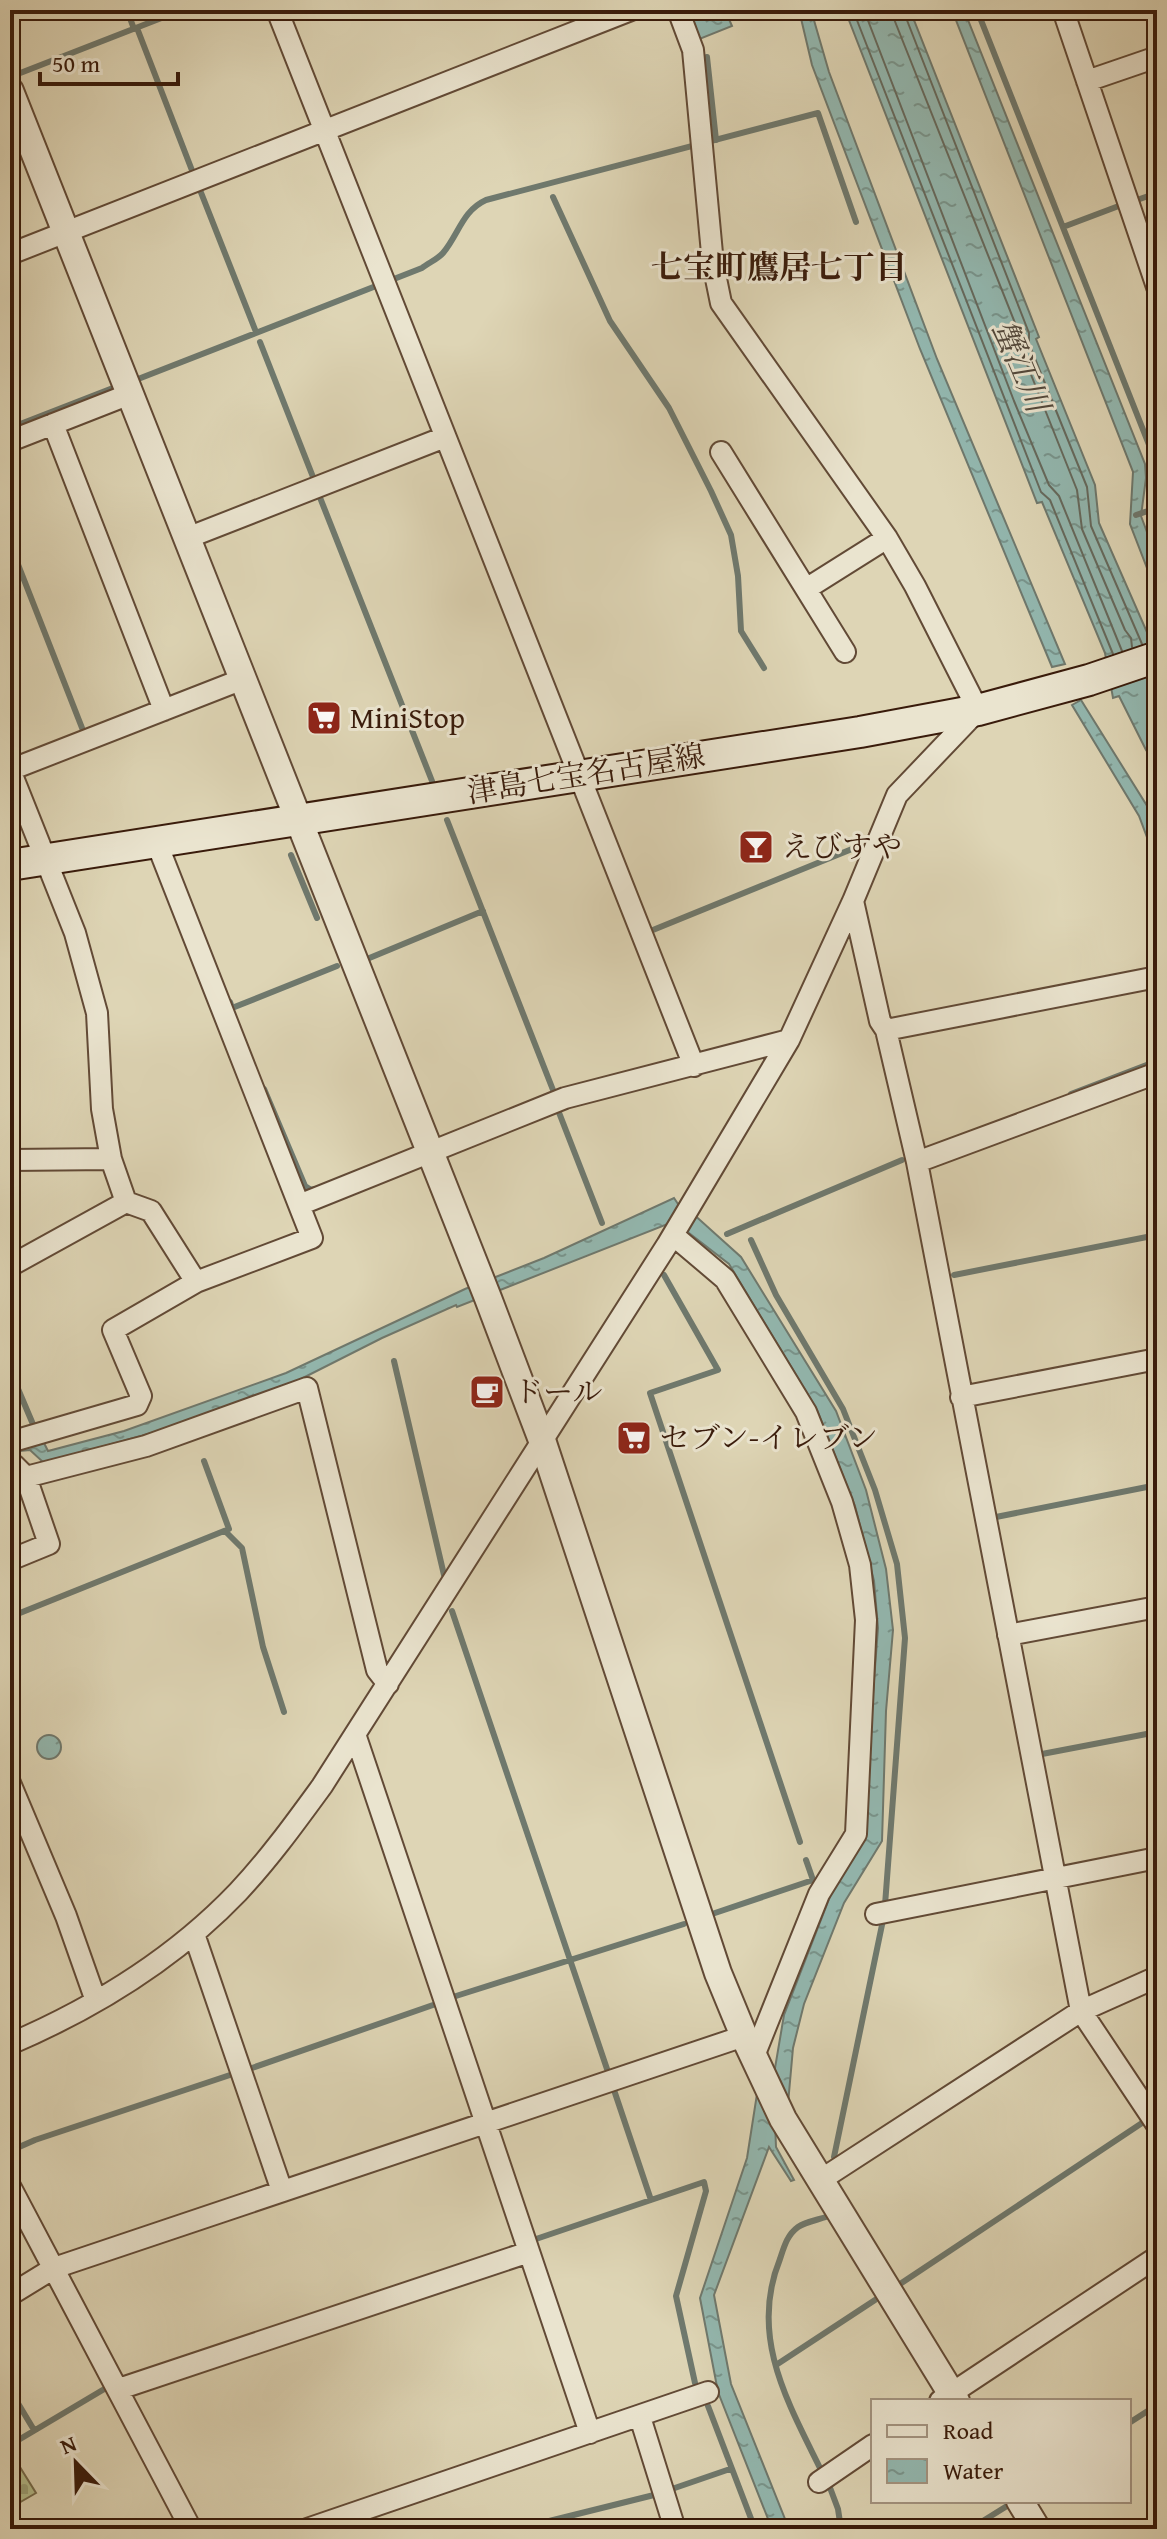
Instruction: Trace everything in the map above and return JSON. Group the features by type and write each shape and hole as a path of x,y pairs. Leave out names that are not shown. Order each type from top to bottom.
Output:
{"main road":[{"name":"津島七宝名古屋線","path":"10,865 978,710 1092,679 1157,657"}],"street":[{"path":"277,10 694,1066"},
{"path":"10,254 631,10"},
{"path":"10,2044 56,2024 145,1971 194,1934 238,1892 282,1840 388,1684 543,1443 675,1232 789,1040 853,901 897,795 978,710 887,538 721,303 713,264 693,50 678,10"},
{"path":"1063,10 1157,287"},
{"path":"1087,81 1157,57"},
{"path":"10,91 543,1443 718,1973 783,2119 949,2398 1157,2257"},
{"path":"10,441 127,388"},
{"path":"53,424 164,710"},
{"path":"187,538 445,437"},
{"path":"721,452 845,652"},
{"path":"806,589 887,538"},
{"path":"126,1202 111,1159 102,1109 97,1013 75,933 10,770 243,679"},
{"path":"10,1442 137,1405 141,1396 113,1330 196,1282 312,1238 156,841"},
{"path":"853,901 917,1162 1081,2011 1157,2125"},
{"path":"886,1030 1157,977 1157,980"},
{"path":"299,1205 565,1098 789,1040"},
{"path":"917,1162 1157,1073"},
{"path":"10,1160 111,1159"},
{"path":"10,1266 126,1202 151,1211 196,1282"},
{"path":"675,1232 725,1279 806,1412 842,1502 862,1579 866,1620 856,1834 819,1894 754,2056"},
{"path":"961,1397 1157,1359"},
{"path":"10,1560 49,1544 18,1471 146,1446 307,1388 377,1670 388,1684"},
{"path":"1008,1635 1157,1607"},
{"path":"355,1734 590,2433"},
{"path":"10,1783 66,1916 96,2001"},
{"path":"876,1914 1157,1858"},
{"path":"194,1934 282,2191"},
{"path":"819,2181 1081,2011 1157,1977"},
{"path":"10,2295 54,2268 485,2122 754,2056"},
{"path":"10,2186 191,2529"},
{"path":"119,2389 529,2252"},
{"path":"307,2529 708,2392"},
{"path":"640,2417 675,2529"},
{"path":"819,2482 871,2446"},
{"path":"1021,2503 1037,2529"}],"green space":[{"path":"10,2451 36,2493 10,2508"}],"water":[{"path":"688,10 725,10 732,26 697,40"},
{"path":"799,10 811,10 829,72 937,359 1065,664 1052,667 920,349 812,65"},
{"name":"蟹江川","path":"845,10 910,10 1095,485 1099,523 1150,639 1151,664 1157,681 1157,766 1119,696 1113,698 1105,653 1042,502 1037,503"},
{"path":"952,10 964,10 1145,464 1141,516 1157,559 1157,594 1130,524 1133,472"},
{"path":"1081,700 1149,809 1157,831 1157,919 1148,840 1139,816 1072,705"},
{"path":"674,1198 680,1207 690,1211 741,1257 836,1411 866,1490 886,1569 893,1630 886,1711 882,1841 844,1903 804,2004 793,2048 788,2104 775,2122 776,2147 794,2180 791,2181 769,2147 714,2295 731,2384 789,2529 772,2529 718,2392 700,2298 747,2158 757,2094 774,2074 784,2015 831,1894 866,1837 865,1799 878,1628 874,1581 855,1506 817,1410 729,1264 681,1227 670,1223 456,1305 289,1385 187,1423 44,1463 30,1450 10,1452 10,1448 42,1439 48,1451 124,1431 286,1373 465,1289 544,1258"},
{"path":"49,1735 57,1739 61,1747 57,1755 49,1759 41,1755 37,1747 41,1739"}],"waterway":[{"path":"127,10 134,29"},
{"path":"10,77 182,10"},
{"path":"977,10 1157,465"},
{"path":"137,28 193,173"},
{"path":"707,57 716,140"},
{"path":"133,381 422,268 443,253 471,210 486,200 818,113 856,222"},
{"path":"200,190 256,332"},
{"path":"1134,201 1157,193"},
{"path":"553,197 610,321 669,408 731,535 738,576 741,631 764,668"},
{"path":"1063,227 1124,204"},
{"path":"260,342 313,477"},
{"path":"10,428 118,386"},
{"path":"319,495 432,781"},
{"path":"1136,515 1157,508"},
{"path":"10,544 84,733"},
{"path":"447,820 553,1090"},
{"path":"648,932 852,849"},
{"path":"291,855 317,918"},
{"path":"367,959 483,911"},
{"path":"230,1002 232,1008 337,966"},
{"path":"1071,1094 1157,1061"},
{"path":"264,1089 305,1186 315,1189"},
{"path":"558,1110 602,1223"},
{"path":"727,1234 902,1160"},
{"path":"954,1275 1157,1235"},
{"path":"751,1240 776,1295 843,1409 875,1490 897,1564 905,1638 885,1905"},
{"path":"664,1275 718,1370 650,1393 800,1842"},
{"path":"394,1361 444,1575"},
{"path":"10,1370 35,1429"},
{"path":"10,1617 229,1529 204,1461"},
{"path":"996,1517 1157,1485"},
{"path":"225,1531 242,1548 263,1647 284,1712"},
{"path":"452,1611 607,2069"},
{"path":"1042,1754 1157,1732"},
{"path":"712,1914 813,1880 806,1860"},
{"path":"841,2160 838,2162 834,2157 883,1920"},
{"path":"456,1996 684,1924"},
{"path":"249,2069 433,2005"},
{"path":"10,2151 233,2074"},
{"path":"614,2090 651,2200"},
{"path":"897,2286 1145,2121"},
{"path":"536,2239 704,2182 706,2191 676,2296 695,2383"},
{"path":"820,2468 795,2418 776,2367 770,2341 769,2314 771,2287 789,2237 801,2225 826,2217"},
{"path":"776,2365 875,2300"},
{"path":"10,2445 106,2388"},
{"path":"10,2390 34,2430"},
{"path":"1131,2422 1157,2405"},
{"path":"708,2406 755,2529"},
{"path":"666,2491 730,2469"},
{"path":"829,2485 841,2529"},
{"path":"517,2529 654,2495"},
{"path":"970,2529 1007,2506"}],"place":[{"name":"MiniStop","path":"324,718"},
{"name":"えびすや","path":"756,847"},
{"name":"ドール","path":"487,1392"},
{"name":"セブン-イレブン","path":"634,1438"}],"district":[{"name":"七宝町鷹居七丁目","path":"779,267"}]}
